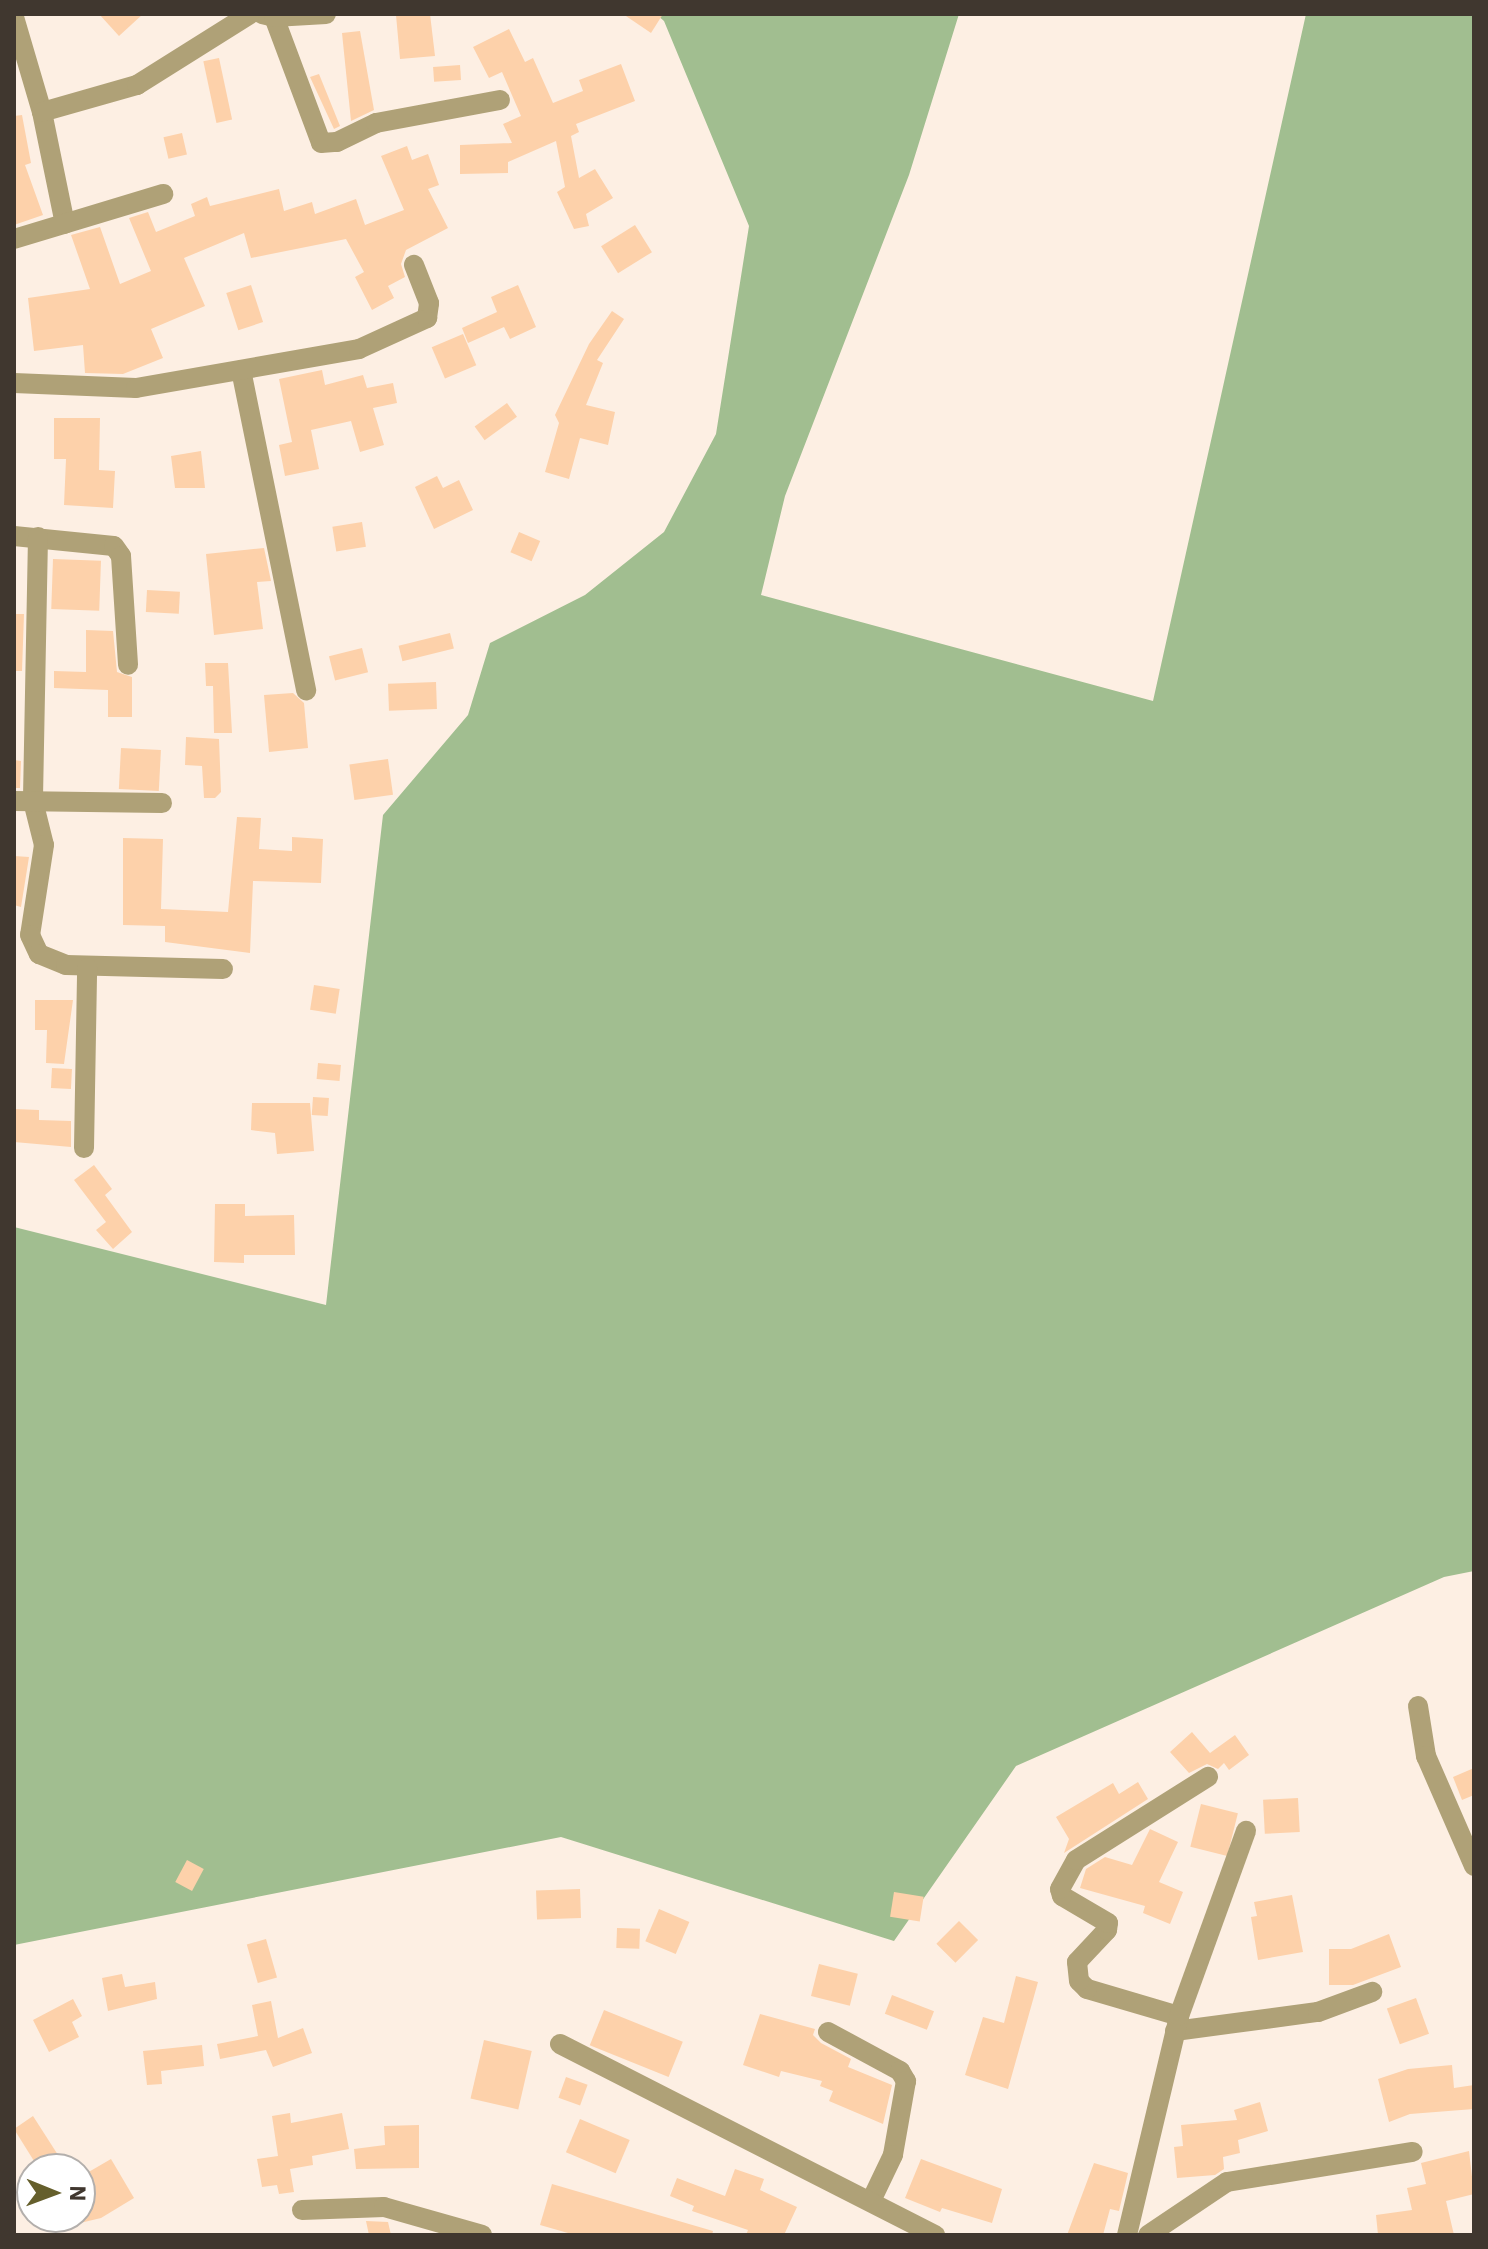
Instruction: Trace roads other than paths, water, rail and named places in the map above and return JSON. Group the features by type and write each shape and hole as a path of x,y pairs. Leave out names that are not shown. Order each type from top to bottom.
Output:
{"street":[{"path":"42,112 137,85 250,14"},
{"path":"326,14 268,16 321,143 337,142 376,123 500,100"},
{"path":"14,17 42,112 65,224"},
{"path":"14,239 163,194"},
{"path":"14,383 136,388 359,349 416,327 427,318 429,303 414,265"},
{"path":"241,370 306,690"},
{"path":"14,536 104,544 121,556 128,665"},
{"path":"38,537 23,801 44,845 30,935 39,954 87,968 223,969"},
{"path":"23,801 162,803"},
{"path":"84,1148 87,968"},
{"path":"1418,1706 1426,1756 1474,1866"},
{"path":"1208,1777 1076,1860 1060,1889 1062,1896 1108,1923 1107,1930 1077,1962 1079,1981 1087,1989 1177,2023 1318,2012 1372,1992"},
{"path":"1127,2235 1177,2023 1246,1831"},
{"path":"828,2032 900,2071 906,2081 893,2155 871,2201"},
{"path":"560,2044 935,2235"},
{"path":"1148,2235 1227,2182 1413,2152"},
{"path":"302,2210 384,2207 449,2231 482,2235"}]}
